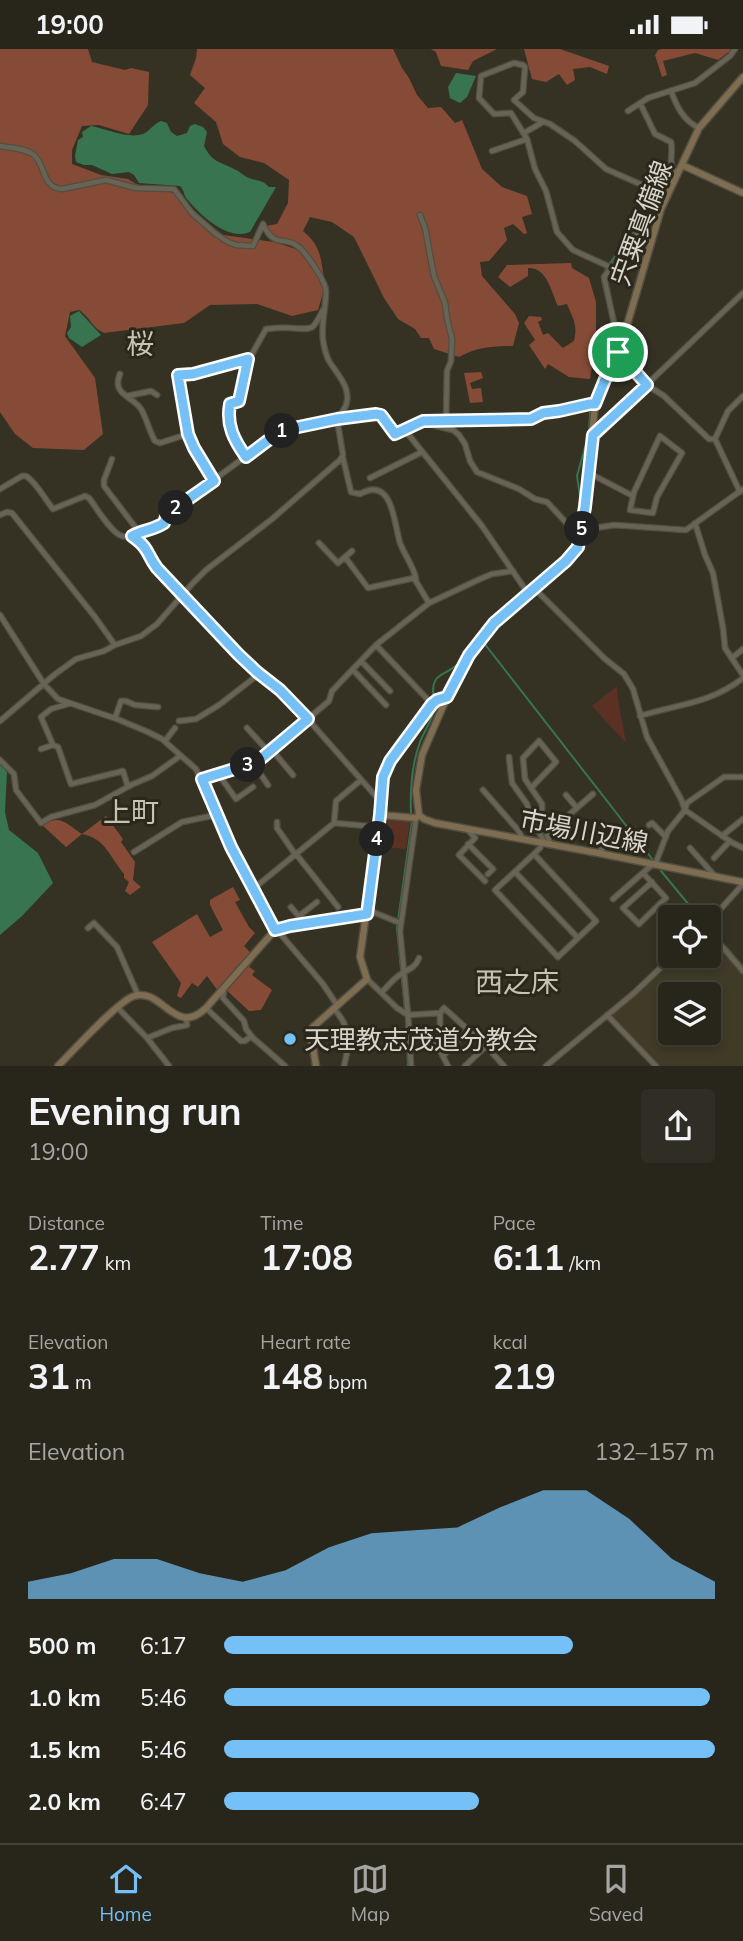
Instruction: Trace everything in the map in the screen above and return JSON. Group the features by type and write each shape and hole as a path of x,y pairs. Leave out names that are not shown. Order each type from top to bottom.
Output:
{"main road":[{"name":"宍粟真備線","path":"418,816 416,797 419,766 447,697 469,655 505,611 571,557 578,547 593,435 593,404 618,352 665,195 699,128 743,77"},
{"path":"682,165 743,193"},
{"path":"316,1066 311,1031 315,1024 367,979 360,957 380,815 418,816"},
{"name":"市場川辺線","path":"418,816 428,821 743,883"},
{"path":"58,1066 125,1000 138,995 152,999 186,1018 198,1016 276,930 367,912"}],"street":[{"path":"628,111 648,98 695,83 735,49"},
{"path":"608,266 573,250 557,232 546,191 536,171 527,139 510,113 494,114 479,98 481,76 513,64 523,65 523,92 514,100 534,118 550,124 575,141 606,169 665,195 608,266 604,278 618,352 647,385 664,396 709,439 715,439"},
{"path":"671,91 685,118 699,128"},
{"path":"640,103 655,134 671,142 673,156 670,166 677,172"},
{"path":"524,133 543,121"},
{"path":"492,151 527,139"},
{"path":"0,146 29,152 36,157 50,185 55,188 106,180 136,188 174,189 192,213 216,234 236,245 253,246 263,224 267,234 275,240 292,243 301,249 323,281 326,291 323,339 327,356 343,380 346,395 345,407 337,419 351,492 360,494 370,489 377,490 388,499 401,546 429,603"},
{"path":"420,215 425,227 434,276 445,303 452,339 451,361 447,371 446,421"},
{"path":"593,435 743,293"},
{"path":"246,457 234,439 229,415 230,404 239,401 248,359 266,329 307,330 312,328 324,308"},
{"path":"214,481 188,434 178,375 193,374 248,359"},
{"path":"120,374 117,379 120,391 142,410 155,441 160,443 188,434"},
{"path":"126,397 152,391 157,395"},
{"path":"715,439 728,411 743,396"},
{"path":"0,489 26,476 53,509 85,496 116,532 122,536 132,536 164,523 167,514 279,432 337,419 376,414 381,415 395,434 428,421 531,419 543,413 593,404"},
{"path":"428,421 453,430 464,440 470,461 477,472 547,502 561,519 580,531 614,525 686,530 741,491 715,439"},
{"path":"404,429 482,526 528,590 624,674 633,689 647,737 685,810 743,848"},
{"path":"660,436 682,453 657,497 653,513 630,510 633,496 634,492 660,436"},
{"path":"370,478 422,451"},
{"path":"0,720 76,659 141,636 157,624 206,570 304,492 343,455"},
{"path":"111,459 104,486 139,532"},
{"path":"589,473 633,496"},
{"path":"0,515 12,513 114,645"},
{"path":"640,716 704,701 718,695 743,676 723,643 723,628 713,573 695,523"},
{"path":"132,536 148,549 157,568 238,654 280,690 308,719 380,801"},
{"path":"319,543 338,563 352,551"},
{"path":"345,557 368,588 409,578 416,579"},
{"path":"202,779 253,763 271,751 330,701 332,691 376,645 429,603 492,574 513,571"},
{"path":"0,615 44,684 58,699 148,732 165,741 196,769 231,847 276,930 323,983 345,1020 349,1047 344,1066"},
{"path":"376,645 434,703"},
{"path":"732,658 743,649"},
{"path":"361,661 390,691"},
{"path":"353,670 386,705"},
{"path":"179,721 196,719 259,674"},
{"path":"380,815 383,777 390,761 434,703 447,697"},
{"path":"115,718 121,701 158,707"},
{"path":"69,704 51,709 41,717 53,745 58,747 71,785 123,771 130,786"},
{"path":"165,741 175,728"},
{"path":"247,728 293,775"},
{"path":"530,816 542,809 542,804 531,788 525,779 523,758 539,741 556,762 531,788"},
{"path":"41,750 53,745"},
{"path":"0,760 14,774 16,790 41,823 51,817 95,805 152,776 180,756"},
{"path":"509,757 512,783 527,804 530,816 546,844"},
{"path":"253,763 268,785"},
{"path":"219,775 236,799 253,787"},
{"path":"613,899 654,864 668,831 685,810 687,803 724,777 743,777"},
{"path":"334,823 336,801 361,780"},
{"path":"483,790 518,829 523,839"},
{"path":"566,795 577,808"},
{"path":"546,844 547,834 593,795"},
{"path":"134,852 182,822 216,815"},
{"path":"411,1066 399,923 418,816"},
{"path":"722,836 743,819"},
{"path":"277,822 277,828 295,854 338,907"},
{"path":"253,889 334,823 379,827"},
{"path":"649,825 652,823 666,837"},
{"path":"466,828 475,838 459,855 485,881"},
{"path":"598,853 614,838"},
{"path":"714,858 730,841"},
{"path":"468,844 493,869 488,874"},
{"path":"534,854 596,921 558,957 495,890 540,848 546,844"},
{"path":"690,848 716,877"},
{"path":"515,872 578,938"},
{"path":"643,873 666,898 639,924 623,908 652,883"},
{"path":"721,908 743,883"},
{"path":"299,916 317,902"},
{"path":"291,907 305,925"},
{"path":"367,912 399,923"},
{"path":"88,928 94,923 117,947 138,995"},
{"path":"721,945 743,971"},
{"path":"382,992 402,973 418,963 419,958"},
{"path":"546,1066 659,968"},
{"path":"367,979 406,1014 440,1013"},
{"path":"224,989 225,1001 244,1021 246,1029 285,1066"},
{"path":"117,1007 169,1066"},
{"path":"206,1008 241,1041 251,1035"},
{"path":"448,1066 436,1042 440,1037 440,1013 444,1008 504,1066"},
{"path":"607,1015 656,1066"},
{"path":"146,1038 187,1025 186,1018"},
{"path":"443,1055 468,1030"},
{"path":"465,1066 486,1046"}],"shaded area":[{"path":"0,49 88,49 92,62 125,70 131,68 149,72 148,105 129,134 99,125 82,126 72,150 72,164 101,175 128,179 136,184 178,194 196,214 223,235 274,242 299,250 321,281 324,290 318,310 292,316 257,304 210,305 184,323 104,333 79,310 70,312 65,336 95,378 103,434 84,450 33,448 15,434 0,412"},
{"path":"197,49 393,49 417,95 428,108 441,107 455,123 462,120 482,169 502,187 527,196 532,214 522,217 527,233 524,234 513,224 504,228 507,240 489,261 480,262 482,276 515,314 519,323 513,346 485,348 459,357 434,349 429,338 421,338 415,329 398,319 384,298 354,237 332,222 310,217 303,231 317,247 324,280 300,246 274,235 266,226 277,224 288,203 289,180 264,163 240,157 223,144 216,122 194,103 205,88 190,75"},
{"path":"431,49 497,49 473,61 468,70 441,66 436,52"},
{"path":"524,49 560,49 609,66 607,74 590,67 573,69 575,80 567,85 559,74 546,82 532,79"},
{"path":"662,49 730,51 718,60 695,53 663,61 667,75 662,77 655,55"},
{"path":"456,73 476,76 467,97 460,103 450,98 448,87"},
{"path":"161,121 167,123 171,132 177,136 187,133 190,126 195,124 203,127 207,132 204,146 213,159 269,187 276,187 250,232 233,233 208,220 186,198 180,186 139,183 129,172 112,174 92,165 76,162 78,140 83,137 82,132 91,126 137,135 145,133"},
{"path":"571,263 572,268 589,278 596,302 596,341 590,379 569,377 548,364 545,369 529,345 535,340 524,323 529,316 541,317 542,320 538,322 543,335 548,333 563,348 574,341 575,335 573,318 567,304 558,306 540,271 528,268 528,276 510,287 498,277 507,265"},
{"path":"79,311 101,335 82,347 69,338 67,333 71,327 70,316"},
{"path":"481,372 483,378 470,383 472,389 481,388 483,402 470,403 464,373"},
{"path":"617,686 618,699 626,743 592,706"},
{"path":"0,764 7,772 5,812 9,830 38,853 53,883 0,935"},
{"path":"106,816 123,839 121,842 135,862 133,880 141,887 130,895 125,891 129,882 106,849 90,836 82,834"},
{"path":"59,820 82,834 66,847 42,825"},
{"path":"390,820 410,822 406,849 380,847 383,824"},
{"path":"233,887 240,900 235,902 255,933 244,946 254,960 249,967 255,971 252,975 272,990 261,1010 249,1011 223,987 218,991 207,976 198,987 192,983 181,998 177,996 181,983 152,942 197,914 210,937 223,930 210,900"},
{"path":"721,948 743,973 743,1066 660,1066 611,1015 663,968 721,968"}],"waterway":[{"path":"609,264 662,197"},
{"path":"606,268 602,280 607,300"},
{"path":"578,527 580,496 577,476 589,433 593,398 614,353 612,322"},
{"path":"434,699 436,679 459,663 478,635 501,610 568,554"},
{"path":"484,643 653,860"},
{"path":"411,815 415,760 435,705"},
{"path":"405,1010 397,928 412,821"},
{"path":"661,871 689,905"},
{"path":"726,947 743,967"},
{"path":"406,1016 408,1066"}],"place":[{"name":"天理教志茂道分教会","path":"290,1039"}],"district":[{"name":"桜","path":"140,343"},
{"name":"上町","path":"131,811"},
{"name":"西之床","path":"517,981"}],"route":[{"path":"618,352 647,385 593,435 578,547 571,557 494,623 469,655 447,697 432,704 390,761 383,777 367,914 275,930 231,847 202,779 257,762 308,719 280,690 238,654 157,568 148,549 132,536 164,523 167,514 214,481 188,434 178,375 193,374 248,359 239,401 229,407 234,439 246,457 279,432 337,419 381,415 395,434 423,421 531,419 543,413 595,404 618,352"}]}
